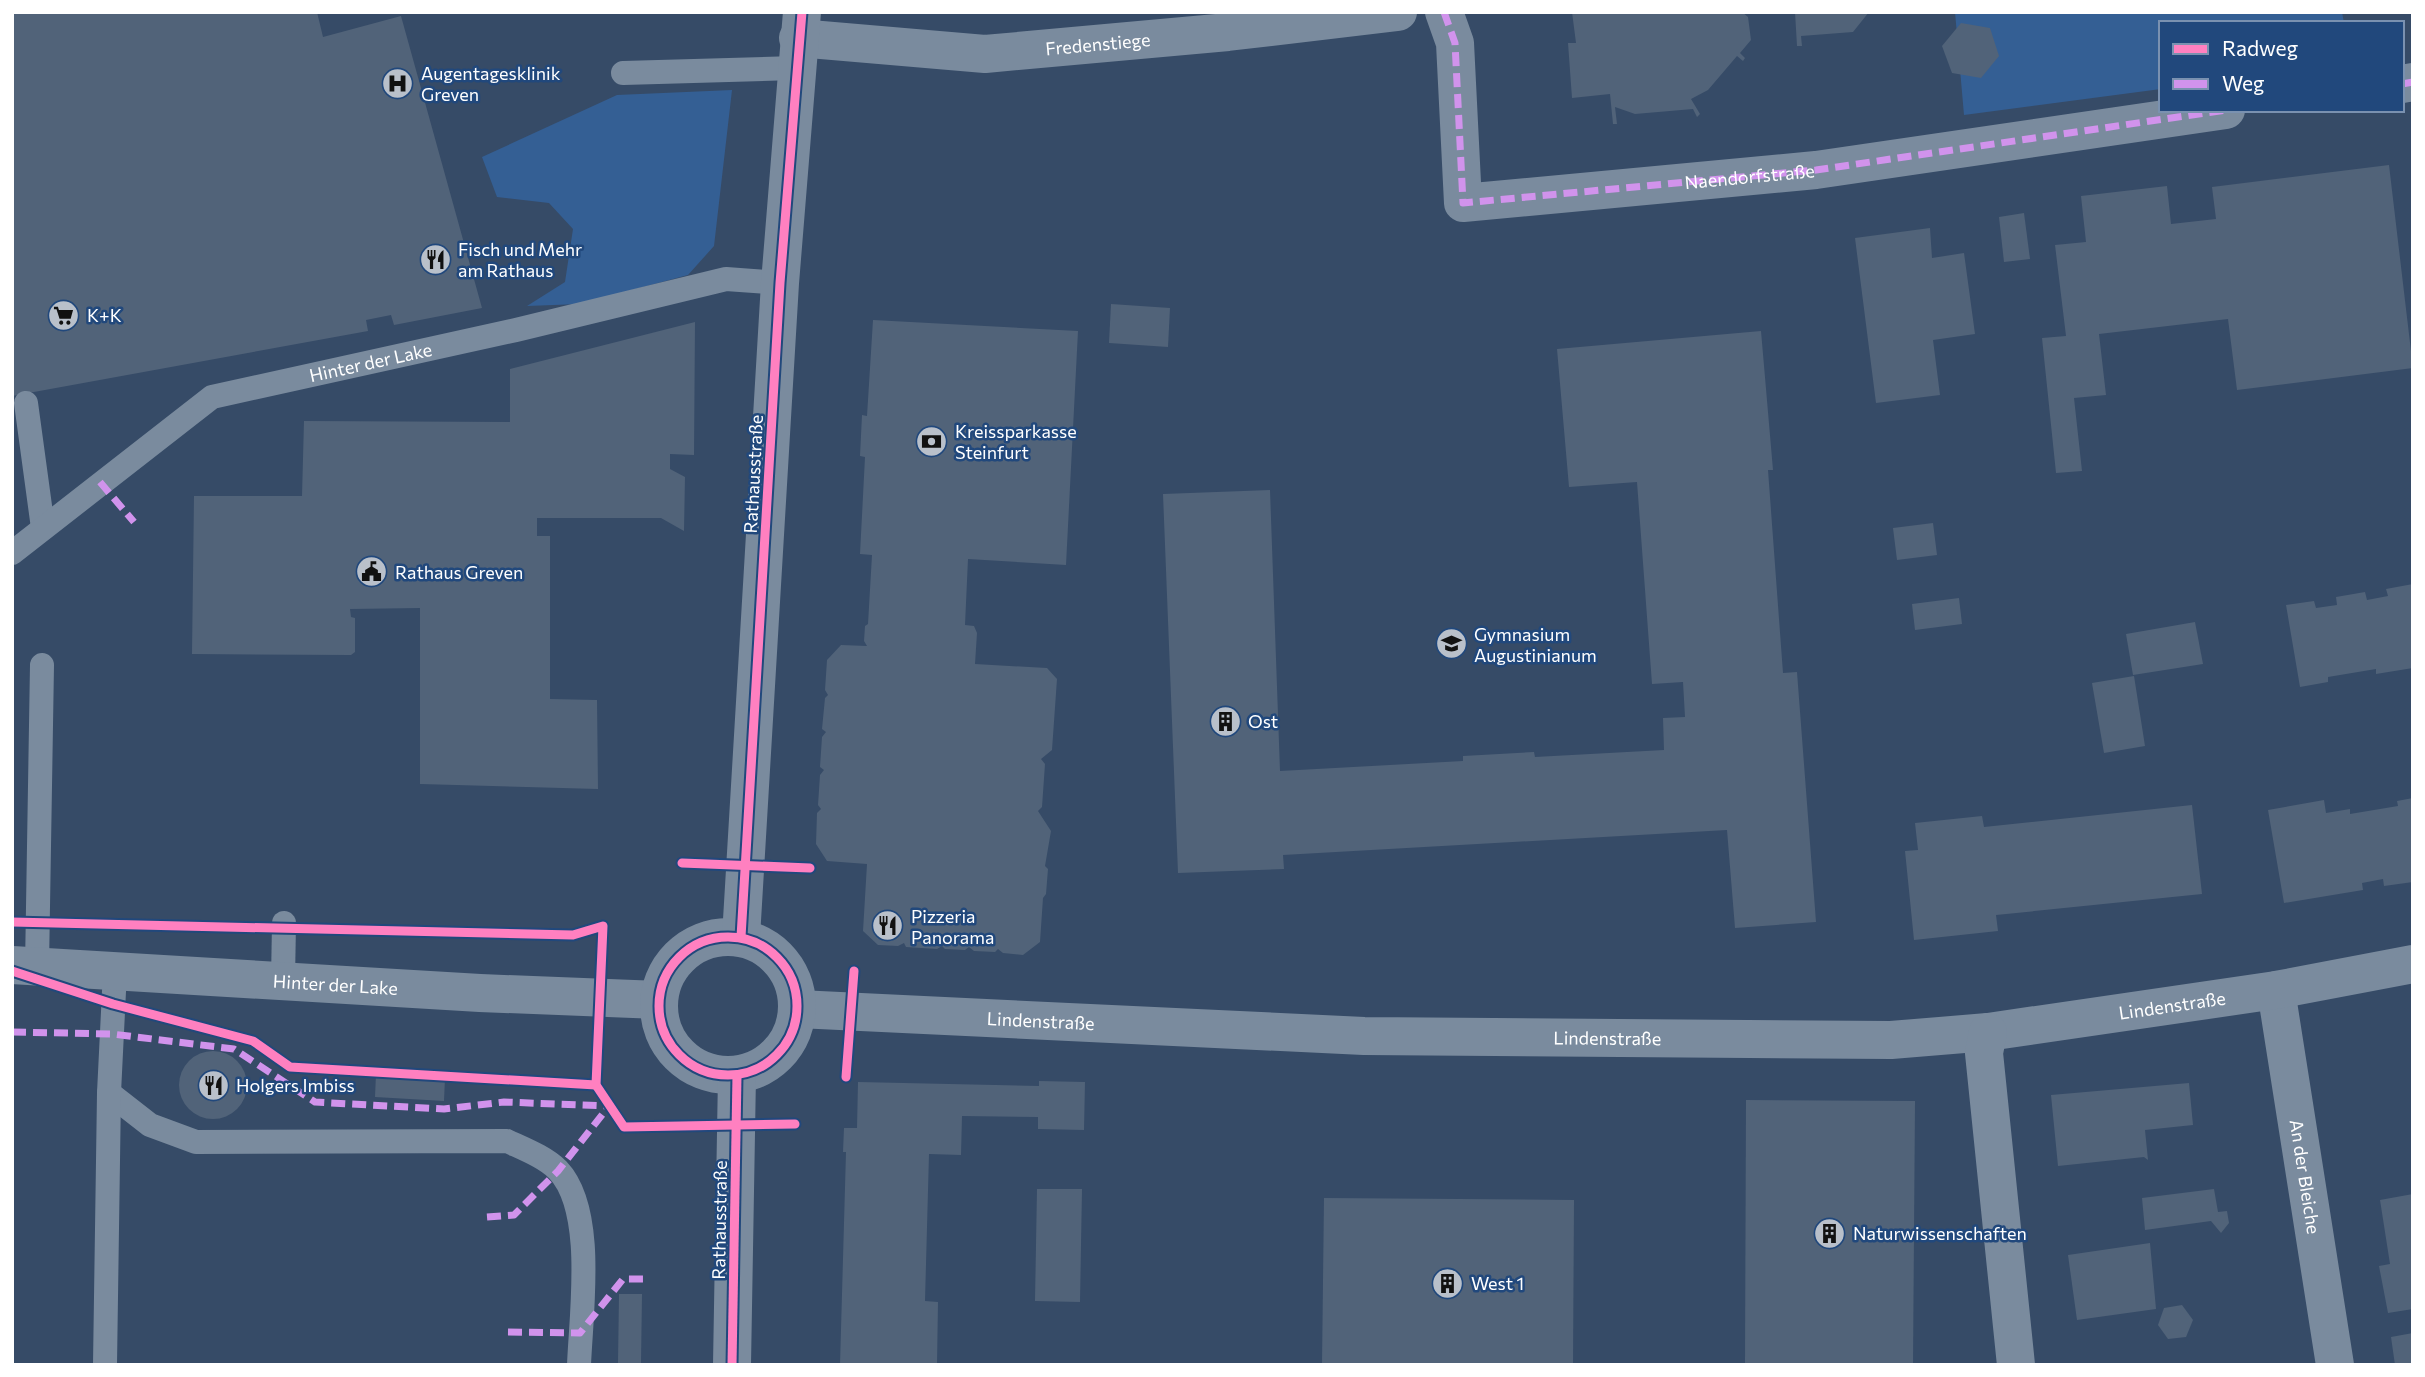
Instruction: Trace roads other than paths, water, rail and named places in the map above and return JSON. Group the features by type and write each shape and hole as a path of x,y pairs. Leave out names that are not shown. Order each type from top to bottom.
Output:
{"street":[{"name":"Fredenstiege","path":"799,39 985,54 1227,22 1398,12"},
{"name":"Naendorfstraße","path":"1444,12 1455,43 1464,203 1816,170 2212,112"},
{"name":"Rathausstraße","path":"741,937 780,282 799,39"},
{"path":"741,937 771,951 786,967 795,987 797,1009 794,1031 782,1050 765,1065 737,1075 722,1076 701,1070 681,1058 667,1040 659,1000 673,963 688,949 707,940 741,937"},
{"name":"Lindenstraße","path":"797,1009 1364,1036 1891,1040 1988,1032 2276,990 2413,964"},
{"name":"Hinter der Lake","path":"25,966 480,993 659,1000"},
{"name":"An der Bleiche","path":"2276,990 2335,1365"},
{"path":"1988,1032 1984,1053 2016,1365"},
{"name":"Rathausstraße","path":"732,1365 737,1075"}],"lane":[{"path":"623,73 799,39"},
{"name":"Hinter der Lake","path":"12,553 212,397 516,330 726,279 780,282"},
{"path":"26,403 43,528"},
{"path":"25,966 42,666"},
{"path":"283,980 284,923"},
{"path":"105,1365 109,1093 115,971"},
{"path":"109,1093 150,1125 195,1142 507,1141 533,1154 558,1171 573,1194 580,1223 579,1365"}],"place":[{"name":"Augentagesklinik Greven","path":"398,83"},
{"name":"Fisch und Mehr am Rathaus","path":"435,259"},
{"name":"K+K","path":"64,315"},
{"name":"Kreissparkasse Steinfurt","path":"932,441"},
{"name":"Rathaus Greven","path":"372,572"},
{"name":"Gymnasium Augustinianum","path":"1451,644"},
{"name":"Ost","path":"1225,721"},
{"name":"Pizzeria Panorama","path":"888,926"},
{"name":"Holgers Imbiss","path":"213,1085"},
{"name":"Naturwissenschaften","path":"1830,1233"},
{"name":"West 1","path":"1448,1283"}]}
